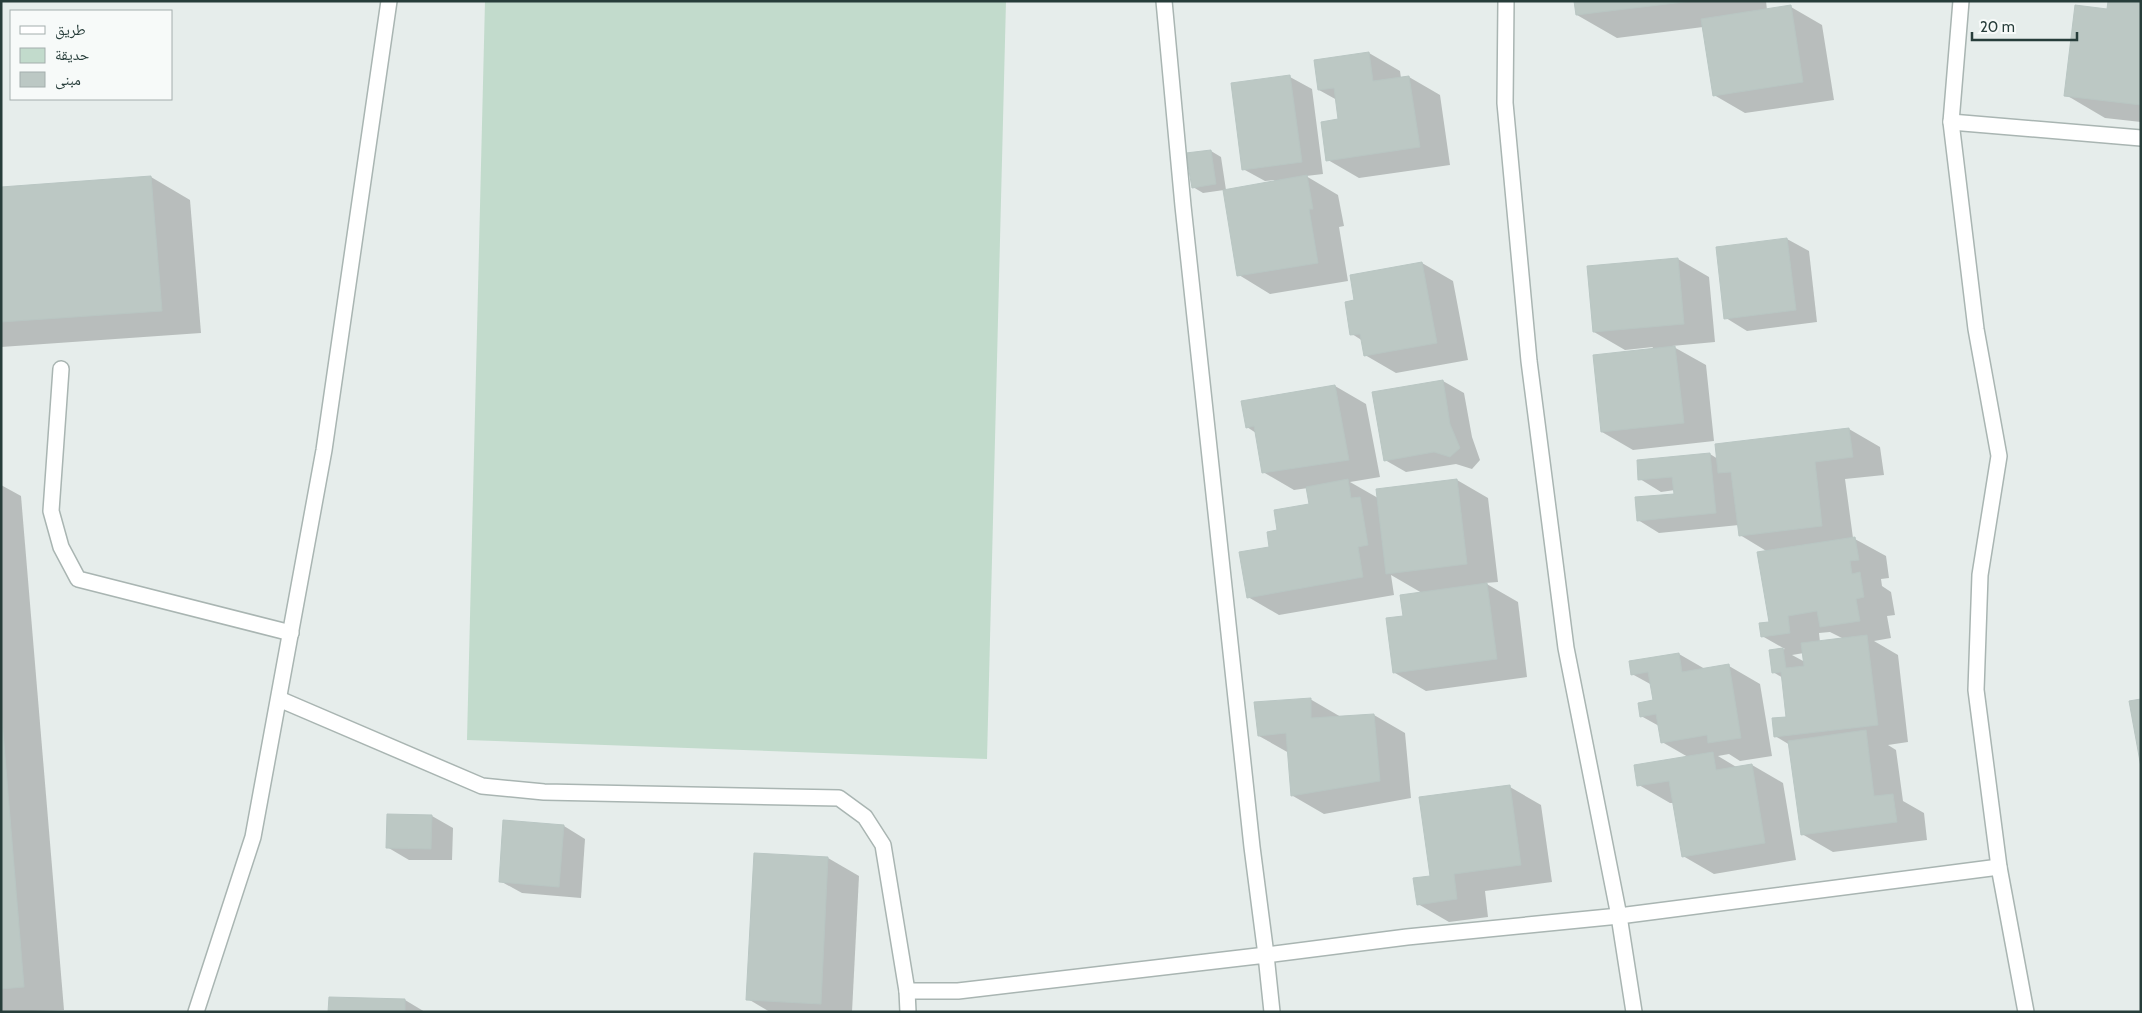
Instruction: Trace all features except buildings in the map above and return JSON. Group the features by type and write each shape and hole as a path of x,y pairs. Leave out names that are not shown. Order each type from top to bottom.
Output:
{"street":[{"path":"196,1012 253,837 324,450 389,1"},
{"path":"1164,1 1183,206 1252,847 1272,1012"},
{"path":"1506,1 1505,104 1530,361 1566,648 1619,916 1634,1012"},
{"path":"1962,1 1951,122 1976,329 1999,456 1980,575 1976,690 1998,867 2026,1012"},
{"path":"1951,122 2141,138"},
{"path":"61,369 51,511 61,547 78,579 290,633"},
{"path":"279,699 482,786 544,792 839,798 865,817 883,845 908,990 908,1012"},
{"path":"908,990 958,991 1408,937 1619,916 1998,867"}],"green space":[{"path":"485,1 1006,1 987,759 467,740"}]}
